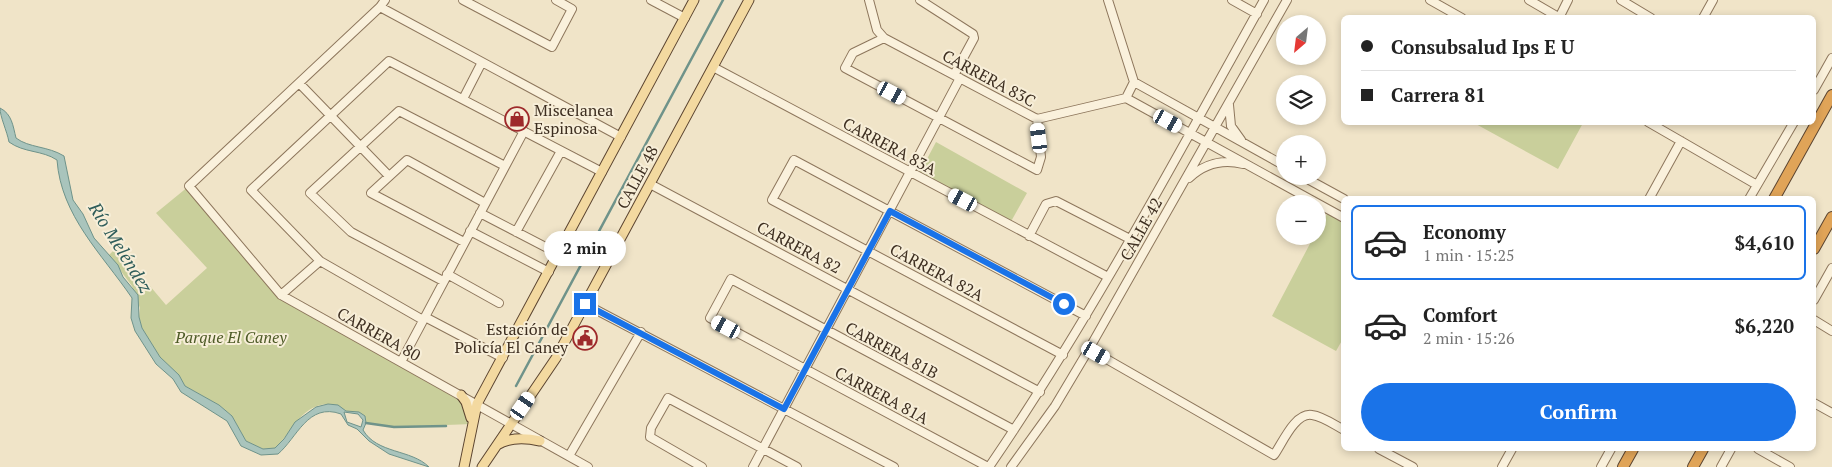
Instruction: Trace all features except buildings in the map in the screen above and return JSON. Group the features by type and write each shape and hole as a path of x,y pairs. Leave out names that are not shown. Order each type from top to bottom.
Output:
{"highway":[{"path":"1816,120 1832,95"},
{"path":"1776,196 1813,125"},
{"path":"1816,245 1832,217"},
{"path":"1622,467 1632,451"},
{"path":"1693,467 1702,451"}],"main road":[{"name":"CALLE 48","path":"464,467 477,404 694,0"},
{"name":"CALLE 48","path":"482,467 556,358 749,0"},
{"path":"461,395 471,412 472,424"},
{"path":"495,447 513,439 540,441"}],"street":[{"path":"384,0 380,7 299,83 388,176"},
{"path":"463,0 552,47 572,9 556,0"},
{"path":"651,0 685,18"},
{"path":"869,0 877,30 884,38 853,53 845,68 1037,170 1042,157 1037,119"},
{"path":"754,467 939,118 974,38 973,34 920,0"},
{"path":"1108,0 1134,82 1276,161"},
{"path":"1232,0 1257,14"},
{"name":"CALLE 42","path":"988,467 1063,355 1264,0"},
{"name":"CALLE 42","path":"1011,467 1055,406 1090,349 1287,0"},
{"path":"1430,0 1457,15"},
{"path":"1529,0 1555,15"},
{"path":"1560,15 1568,0"},
{"path":"1620,0 1646,15"},
{"path":"1704,15 1712,0"},
{"path":"380,7 621,137"},
{"name":"CARRERA 83C","path":"884,38 1037,119 1126,98"},
{"path":"1816,86 1832,58"},
{"path":"503,358 424,318 320,261 251,190 389,60 602,172"},
{"path":"463,100 482,62"},
{"name":"CARRERA 83A","path":"713,67 1108,278"},
{"path":"1134,82 1126,98 1341,216"},
{"name":"CARRERA 80","path":"299,83 189,186 281,295 588,467"},
{"path":"1229,102 1231,126 1246,144"},
{"path":"499,303 351,232 310,193 399,111 505,166"},
{"path":"1653,125 1757,185"},
{"path":"1751,196 1792,125"},
{"path":"400,362 524,131"},
{"path":"1652,196 1681,141"},
{"path":"516,232 561,151"},
{"path":"464,242 371,193 407,160 485,203"},
{"name":"CARRERA 82A","path":"890,211 794,160 772,200 1063,355"},
{"path":"1181,187 1190,177 1213,164 1227,162 1254,168"},
{"name":"CARRERA 82","path":"650,184 1040,392"},
{"path":"1318,185 1341,198"},
{"path":"1029,236 1042,208 1050,201 1061,203 1130,239"},
{"path":"890,211 1086,316"},
{"path":"480,213 559,254"},
{"path":"470,231 549,272"},
{"path":"281,295 320,261"},
{"path":"1816,296 1832,268"},
{"name":"CARRERA 81B","path":"710,318 731,279 1014,430"},
{"path":"585,304 894,467"},
{"name":"CARRERA 81A","path":"710,318 988,467"},
{"path":"1816,321 1832,331"},
{"path":"568,456 640,332"},
{"path":"1090,349 1274,455 1296,420 1304,416 1312,415 1341,429"},
{"path":"702,467 650,437 651,428 668,398 797,467"},
{"path":"1816,404 1832,413"},
{"path":"1383,451 1413,467"},
{"path":"1502,467 1511,451"},
{"path":"1601,467 1610,451"},
{"path":"1721,467 1730,451"},
{"path":"1762,451 1790,467"}],"green space":[{"path":"1478,125 1582,125 1558,169"},
{"path":"936,142 1027,193 1009,225 918,176"},
{"name":"Parque El Caney","path":"189,186 281,295 461,395 472,424 394,427 366,423 363,414 349,412 336,405 328,404 310,409 303,414 275,448 263,449 246,441 232,416 219,405 185,386 179,375 161,359 142,328 139,317 140,308 132,286 109,255 117,247 166,305 207,268 156,213"},
{"path":"1329,210 1341,216 1341,342 1336,351 1272,316 1309,245 1326,245 1326,216"}],"water":[{"path":"0,108 10,117 16,138 27,144 52,150 64,156 73,200 83,214 94,238 118,265 123,277 138,295 139,317 142,328 160,357 179,375 185,386 219,405 232,416 246,441 263,449 275,448 284,439 295,422 316,407 328,404 338,405 346,411 359,412 365,416 366,423 363,430 369,438 385,448 422,461 429,467 389,454 369,441 357,429 348,425 341,414 330,412 320,413 304,423 278,454 261,455 241,446 227,421 181,392 173,379 156,364 135,331 131,318 132,298 85,234 66,199 60,180 57,160 15,146 9,142","holes":["344,412 358,414 363,420 361,427 347,422"]}],"waterway":[{"path":"516,386 723,0"},
{"path":"366,423 394,427 446,426"}],"place":[{"name":"Miscelanea Espinosa","path":"517,119"},
{"name":"Estación de Policía El Caney","path":"585,338"}],"route":[{"path":"585,304 784,409 890,211 1064,304"}],"water label":[{"name":"Río Meléndez","path":"121,247"}]}
